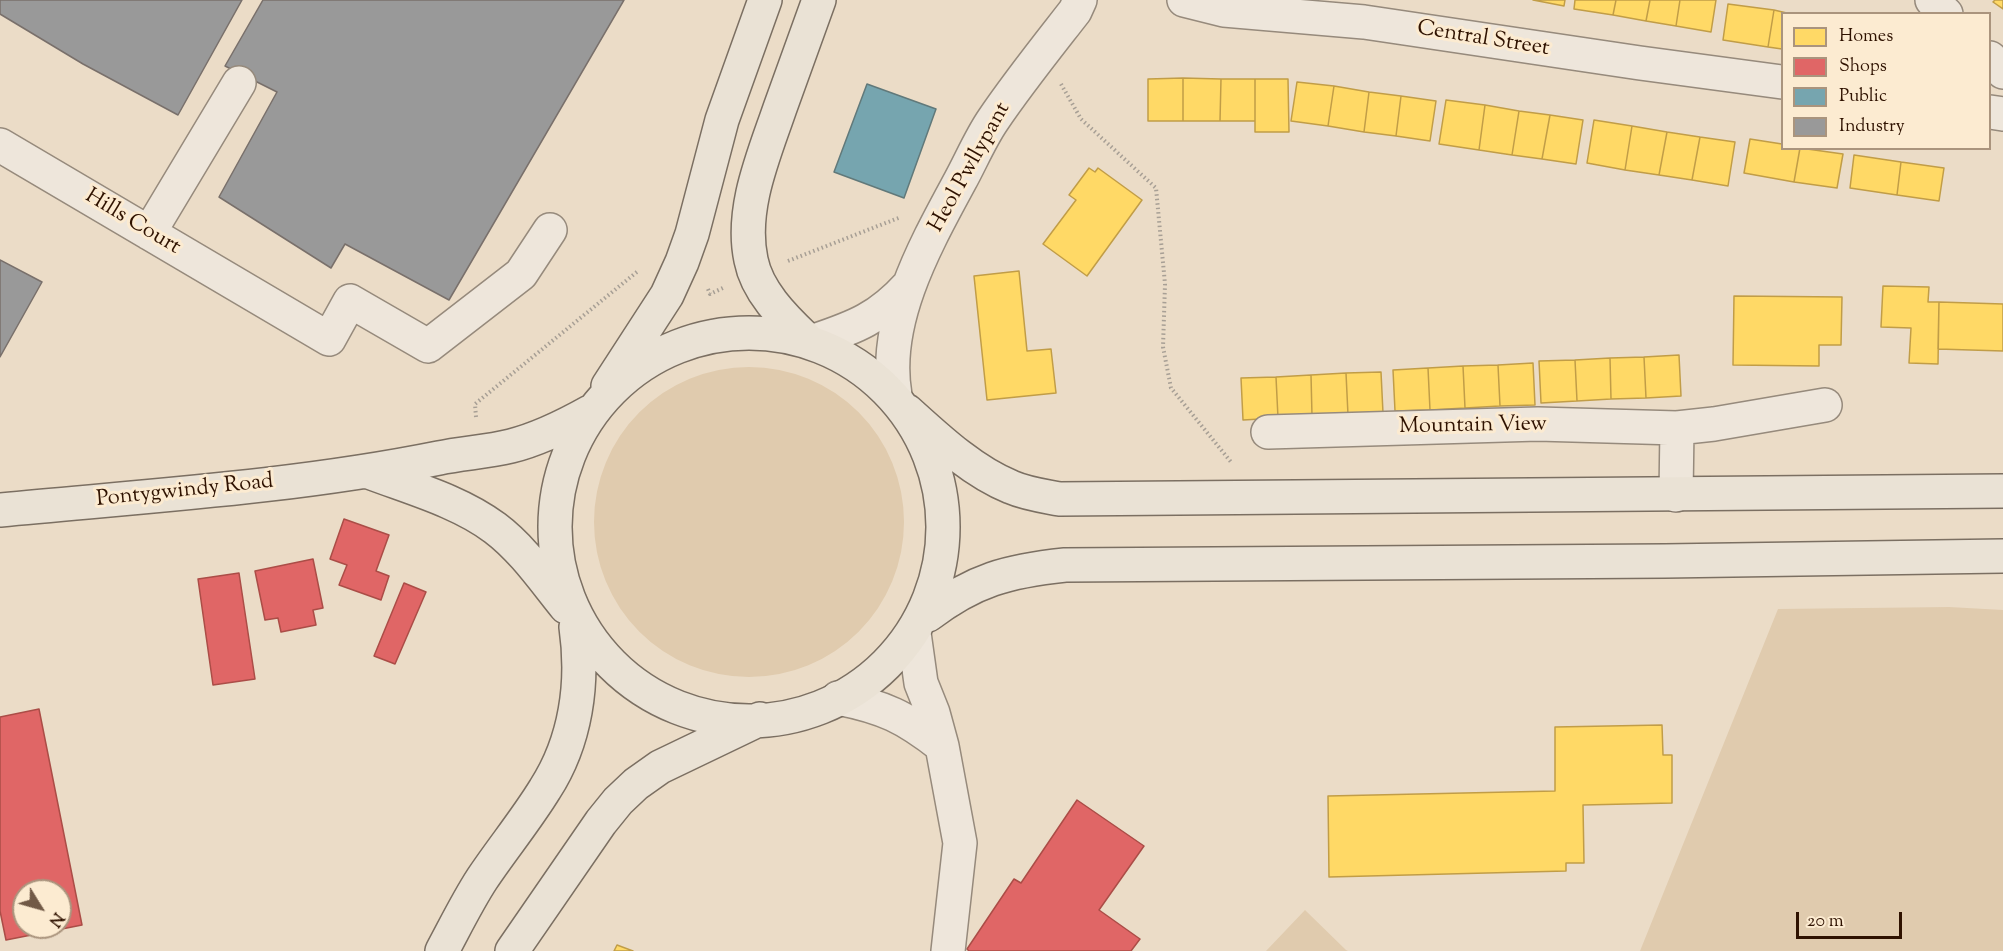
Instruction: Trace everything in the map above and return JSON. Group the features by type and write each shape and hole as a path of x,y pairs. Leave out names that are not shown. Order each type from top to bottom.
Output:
{"main road":[{"path":"442,951 482,880 545,791 563,755 573,723 579,686 579,656 574,618 559,562 557,505 560,479 577,432 667,295 682,262 692,234 722,120 765,0"},
{"path":"810,339 773,303 755,274 749,245 749,221 762,158 819,0"},
{"path":"593,409 622,383 680,349 715,336 765,330 810,339 845,353 880,378 898,400 952,449 997,480 1025,492 1060,499 2003,491"},
{"path":"898,400 924,463 943,536 943,573 937,596 921,624"},
{"name":"Pontygwindy Road","path":"0,510 369,472 509,446 554,431 593,409"},
{"name":"Pontygwindy Road","path":"369,472 452,504 494,527 522,553 574,618"},
{"path":"513,951 601,822 618,801 660,766 760,719 804,711 838,698 877,672 921,624 960,592 1028,569 1065,565 1654,561 2003,555"},
{"path":"574,618 599,659 609,670 637,688 661,699 708,712 760,719"}],"street":[{"name":"Heol Pwllypant","path":"898,400 892,379 895,338 899,314 911,283 940,220 992,122 1075,11 1080,0"},
{"name":"Central Street","path":"1184,0 1224,10 1364,22 1628,62 1781,82"},
{"path":"1932,0 1944,12"},
{"path":"1991,60 2003,72"},
{"path":"149,233 239,83"},
{"name":"Hills Court","path":"0,145 329,339 350,301 428,346 521,274 550,230"},
{"name":"Heol Pwllypant","path":"810,339 868,320 887,307 911,283"},
{"name":"Mountain View","path":"1268,432 1538,424 1677,428 1825,405"},
{"path":"1676,495 1677,428"},
{"path":"921,624 921,683 933,713 942,747 960,843 948,951"},
{"path":"838,698 866,703 892,713 912,723 942,747"}],"path":[{"path":"1081,119 1156,188 1165,284 1163,347 1171,388 1231,462"}],"shaded area":[{"path":"749,367 779,370 808,379 835,393 859,412 878,436 892,463 901,492 904,522 901,552 892,581 878,608 859,632 835,651 808,665 779,674 749,677 719,674 690,665 663,651 639,632 620,608 606,581 597,552 594,522 597,492 606,463 620,436 639,412 663,393 690,379 719,370"},
{"path":"1949,607 2003,610 2003,951 1640,951 1778,609"},
{"path":"1305,910 1346,950 1348,951 1266,951"}],"building: Homes":[{"path":"1533,0 1565,0 1564,6"},
{"path":"1575,0 1616,0 1613,15 1574,9"},
{"path":"1616,0 1650,0 1646,21 1613,15"},
{"path":"1650,0 1680,0 1676,26 1646,21"},
{"path":"1680,0 1716,0 1711,32 1676,26"},
{"path":"2003,0 2003,9 1993,2"},
{"path":"1728,4 1774,10 1768,47 1723,40"},
{"path":"1774,10 1782,12 1781,49 1768,47"},
{"path":"1183,78 1183,121 1148,121 1148,79"},
{"path":"1183,78 1221,79 1220,121 1183,121"},
{"path":"1221,79 1255,79 1255,121 1220,121"},
{"path":"1255,79 1288,79 1289,132 1255,132"},
{"path":"1297,82 1334,86 1328,126 1291,121"},
{"path":"1334,86 1369,92 1364,132 1328,126"},
{"path":"1369,92 1401,96 1396,136 1364,132"},
{"path":"1401,96 1436,101 1430,141 1396,136"},
{"path":"1446,100 1485,105 1479,150 1439,144"},
{"path":"1485,105 1519,111 1512,155 1479,150"},
{"path":"1519,111 1550,115 1542,159 1512,155"},
{"path":"1550,115 1583,120 1576,164 1542,159"},
{"path":"1594,120 1632,126 1625,170 1587,163"},
{"path":"1632,126 1667,132 1659,175 1625,170"},
{"path":"1667,132 1700,137 1692,180 1659,175"},
{"path":"1700,137 1735,142 1728,186 1692,180"},
{"path":"1750,139 1781,144 1781,150 1800,150 1794,182 1744,173"},
{"path":"1800,150 1843,154 1837,188 1794,182"},
{"path":"1854,155 1901,162 1897,195 1850,188"},
{"path":"1901,162 1944,168 1939,201 1897,195"},
{"path":"1089,168 1095,172 1098,168 1142,200 1087,276 1043,244 1076,200 1069,195"},
{"path":"1019,271 1027,351 1051,349 1056,393 987,400 974,276"},
{"path":"1883,286 1929,287 1928,302 1939,302 1938,364 1909,363 1911,328 1881,327"},
{"path":"1734,296 1842,297 1841,345 1819,345 1819,366 1733,365"},
{"path":"1939,302 2003,304 2003,351 1938,349"},
{"path":"1679,355 1681,396 1646,398 1644,357"},
{"path":"1644,357 1646,398 1611,399 1610,358"},
{"path":"1610,358 1611,399 1577,401 1575,360"},
{"path":"1575,360 1577,401 1541,403 1539,361"},
{"path":"1533,363 1535,405 1500,406 1498,365"},
{"path":"1498,365 1500,406 1465,408 1463,366"},
{"path":"1463,366 1465,408 1430,410 1428,368"},
{"path":"1428,368 1430,410 1395,411 1393,370"},
{"path":"1381,372 1383,413 1348,415 1346,373"},
{"path":"1346,373 1348,415 1312,416 1311,375"},
{"path":"1311,375 1312,416 1278,418 1276,377"},
{"path":"1276,377 1278,418 1243,420 1241,378"},
{"path":"1662,725 1663,755 1672,755 1672,803 1583,805 1584,863 1566,863 1566,871 1329,877 1328,796 1555,791 1555,727"},
{"path":"617,945 633,951 614,951"}],"building: Shops":[{"path":"344,519 389,535 376,571 389,576 381,600 339,585 347,565 330,559"},
{"path":"313,559 323,608 313,610 316,625 281,632 278,618 265,620 255,571"},
{"path":"239,573 255,679 213,685 198,579"},
{"path":"404,583 426,592 395,664 374,656"},
{"path":"39,709 82,925 72,927 72,879 12,879 12,939 6,940 0,911 0,717"},
{"path":"1077,800 1144,846 1099,910 1140,939 1131,951 969,951 967,949 1014,879 1021,883"}],"building: Public":[{"path":"867,84 936,109 904,198 834,172"}],"building: Industry":[{"path":"0,0 242,0 178,115 83,64 0,14"},
{"path":"263,0 624,0 449,300 345,244 331,268 219,197 277,92 225,66"},
{"path":"0,260 42,282 0,357"}]}
